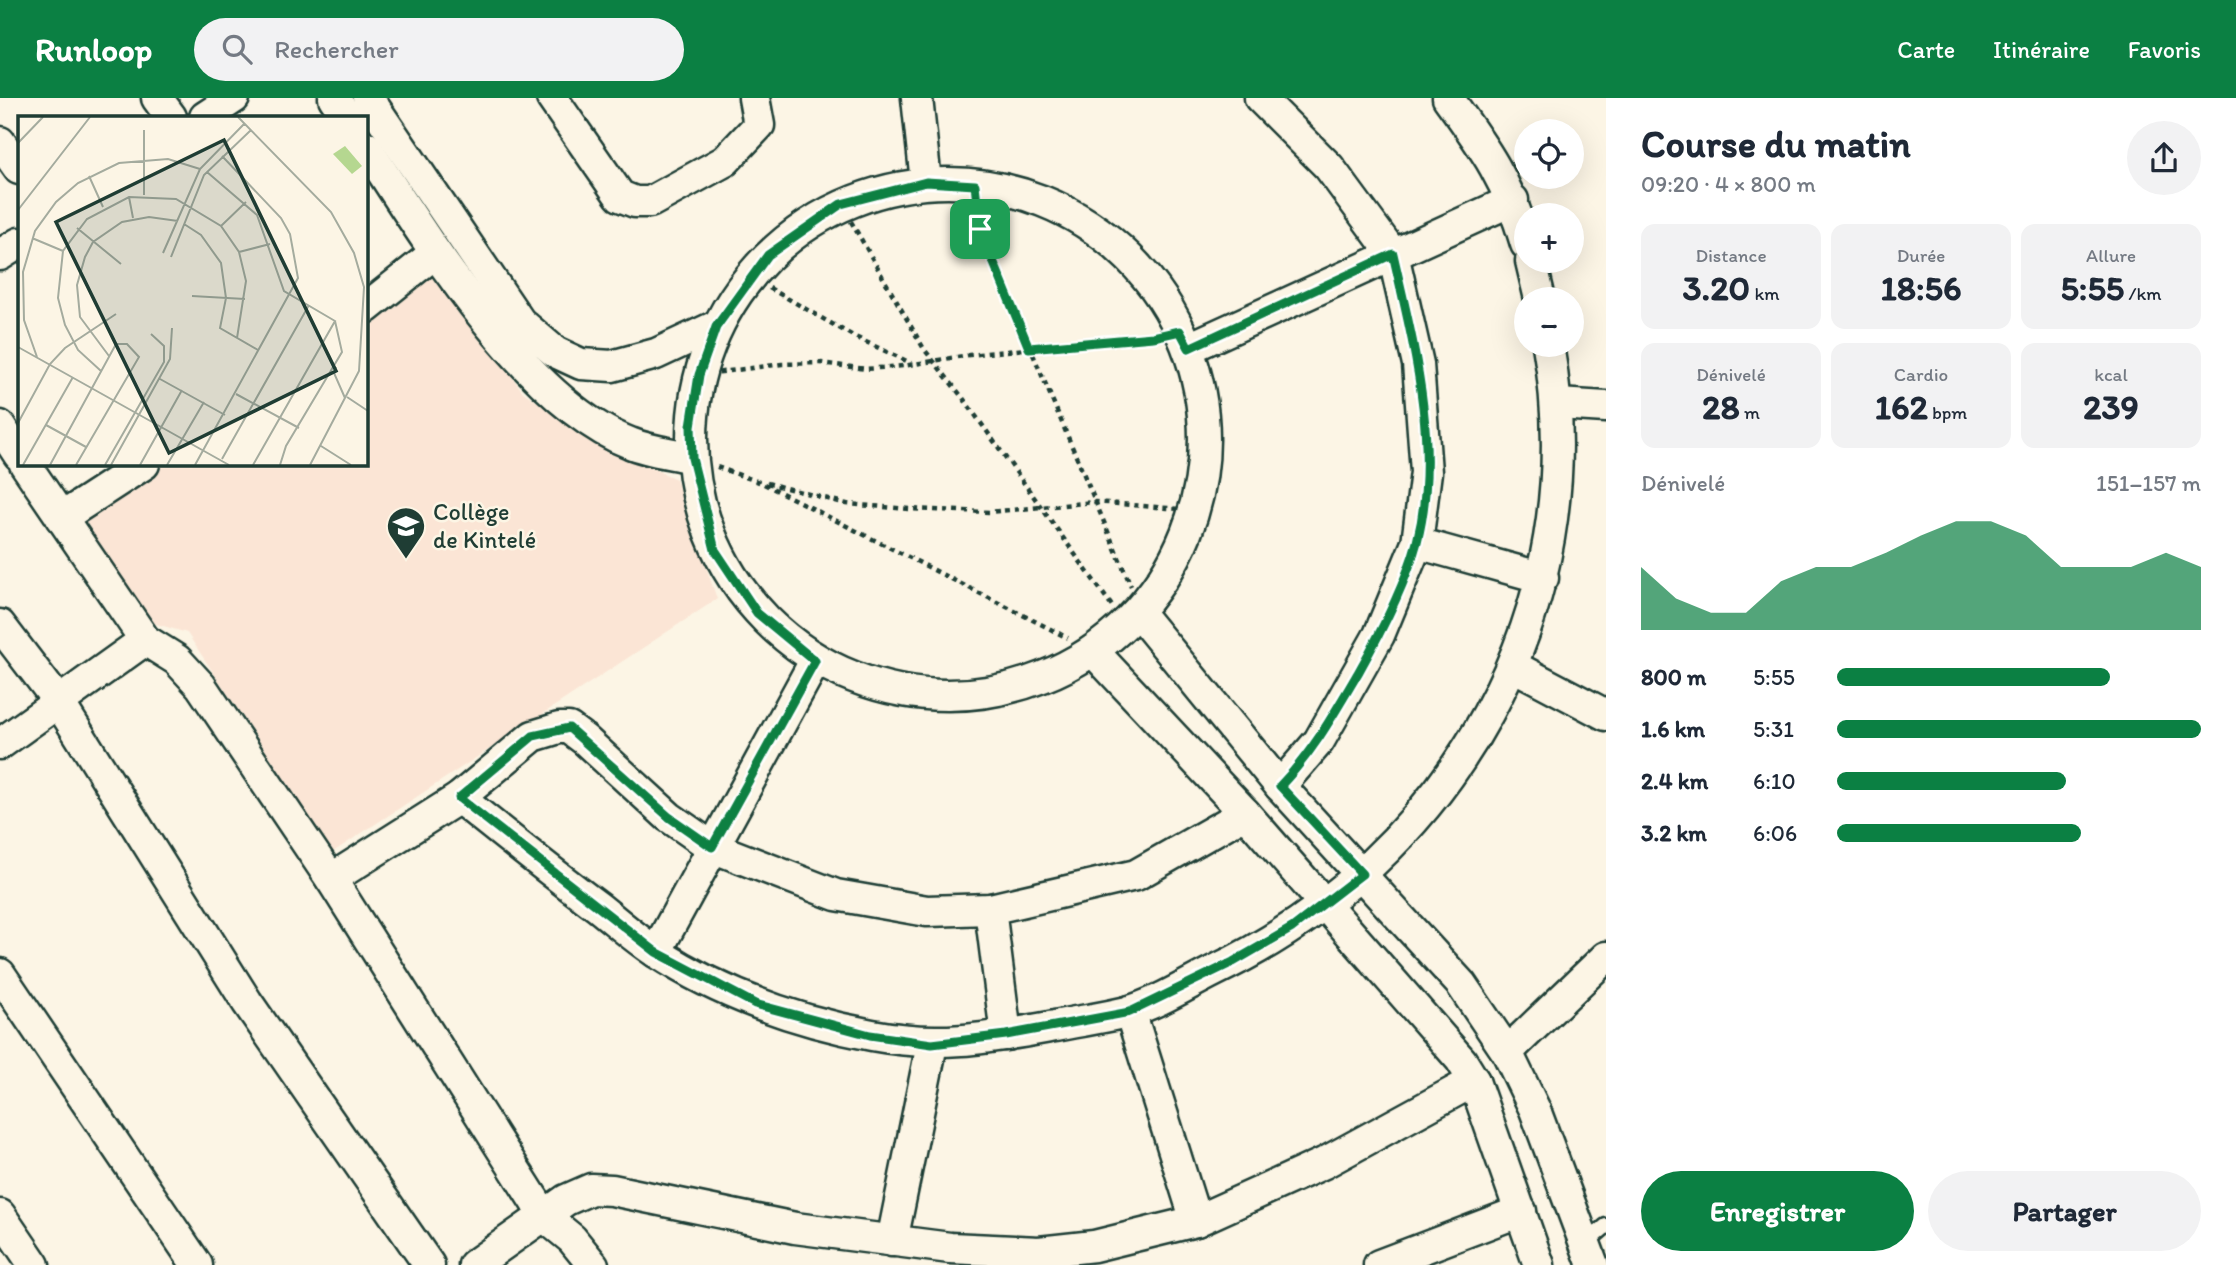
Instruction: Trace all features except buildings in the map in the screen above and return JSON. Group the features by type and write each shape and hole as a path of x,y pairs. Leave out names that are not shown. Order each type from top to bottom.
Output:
{"street":[{"path":"157,98 170,116"},
{"path":"207,116 234,98"},
{"path":"334,98 346,116"},
{"path":"368,98 520,322 555,352 581,364 612,366 656,354 716,327"},
{"path":"552,98 620,196 635,202 650,202 725,161 758,125 754,98"},
{"path":"917,98 926,182"},
{"path":"1260,98 1329,167 1393,254 1418,364 1426,472 1417,542 1380,635 1319,741 1280,786"},
{"path":"1448,98 1491,158 1514,203"},
{"path":"0,142 18,168"},
{"path":"368,150 435,253 522,363 584,418 629,443 692,458"},
{"path":"926,182 1009,188 1086,220 1147,275 1184,339 1204,416 1200,487 1178,554 1137,611 1093,651 1028,684 956,697 883,689 815,661 757,613 715,550 692,458 691,426 699,375 716,327 752,278 768,255 841,204 926,182"},
{"path":"1184,339 1393,254 1513,200"},
{"path":"0,255 18,244"},
{"path":"368,306 435,253"},
{"path":"459,798 656,952 755,1004 870,1035 932,1044 1006,1035 1130,1012 1233,962 1292,928 1325,904 1362,874 1406,832 1460,762 1513,666 1543,578 1558,489 1558,404 1550,357"},
{"path":"1558,404 1606,407"},
{"path":"0,426 18,454"},
{"path":"26,466 145,640 177,660 201,686 331,879 545,1217 572,1238 593,1265"},
{"path":"61,518 141,466"},
{"path":"1417,542 1543,578"},
{"path":"1137,611 1280,786 1461,984 1507,1052 1595,1245"},
{"path":"0,625 58,701 247,1002 429,1265"},
{"path":"0,744 145,640"},
{"path":"1093,651 1245,813 1412,1000 1461,1060 1474,1081 1539,1265"},
{"path":"656,952 815,661"},
{"path":"1513,666 1606,715"},
{"path":"331,879 459,798 533,736 569,728 669,817 712,847 836,895 927,911 990,909 1136,876 1245,813"},
{"path":"990,909 1006,1035"},
{"path":"1507,1052 1606,957"},
{"path":"0,974 197,1265"},
{"path":"1130,1012 1196,1221"},
{"path":"892,1241 932,1044"},
{"path":"474,1265 545,1217 566,1199 591,1189 612,1190 795,1228 950,1248 1039,1252 1094,1246 1196,1221 1324,1163 1474,1081"},
{"path":"1379,1265 1521,1211"},
{"path":"0,1215 34,1265"},
{"path":"0,1248 15,1265"}],"path":[{"path":"975,185 980,229 1129,584 1137,611"},
{"path":"841,204 905,321 1043,509 1100,592 1137,611"},
{"path":"752,278 853,336 912,363"},
{"path":"699,375 782,364 821,363 866,369 1029,348 1153,337 1184,339"},
{"path":"692,458 762,483 1093,651"},
{"path":"762,483 791,487 847,504 989,512 1095,502 1192,510"}],"shaded area":[{"name":"Collège de Kintelé","path":"433,270 523,392 598,444 676,479 717,599 333,852 187,633 150,622 83,521 160,466 368,466 368,317"}],"place":[{"name":"Collège de Kintelé","path":"406,560"}],"route":[{"path":"926,182 975,185 980,229 1029,348 1153,337 1180,331 1189,348 1393,254 1418,364 1426,472 1417,542 1380,635 1319,741 1280,786 1362,874 1292,928 1233,962 1130,1012 1006,1035 932,1044 870,1035 755,1004 656,952 459,798 533,736 559,728 569,728 669,817 712,847 815,661 757,613 715,550 692,458 691,426 699,375 716,327 768,255 841,204 926,182"}]}
